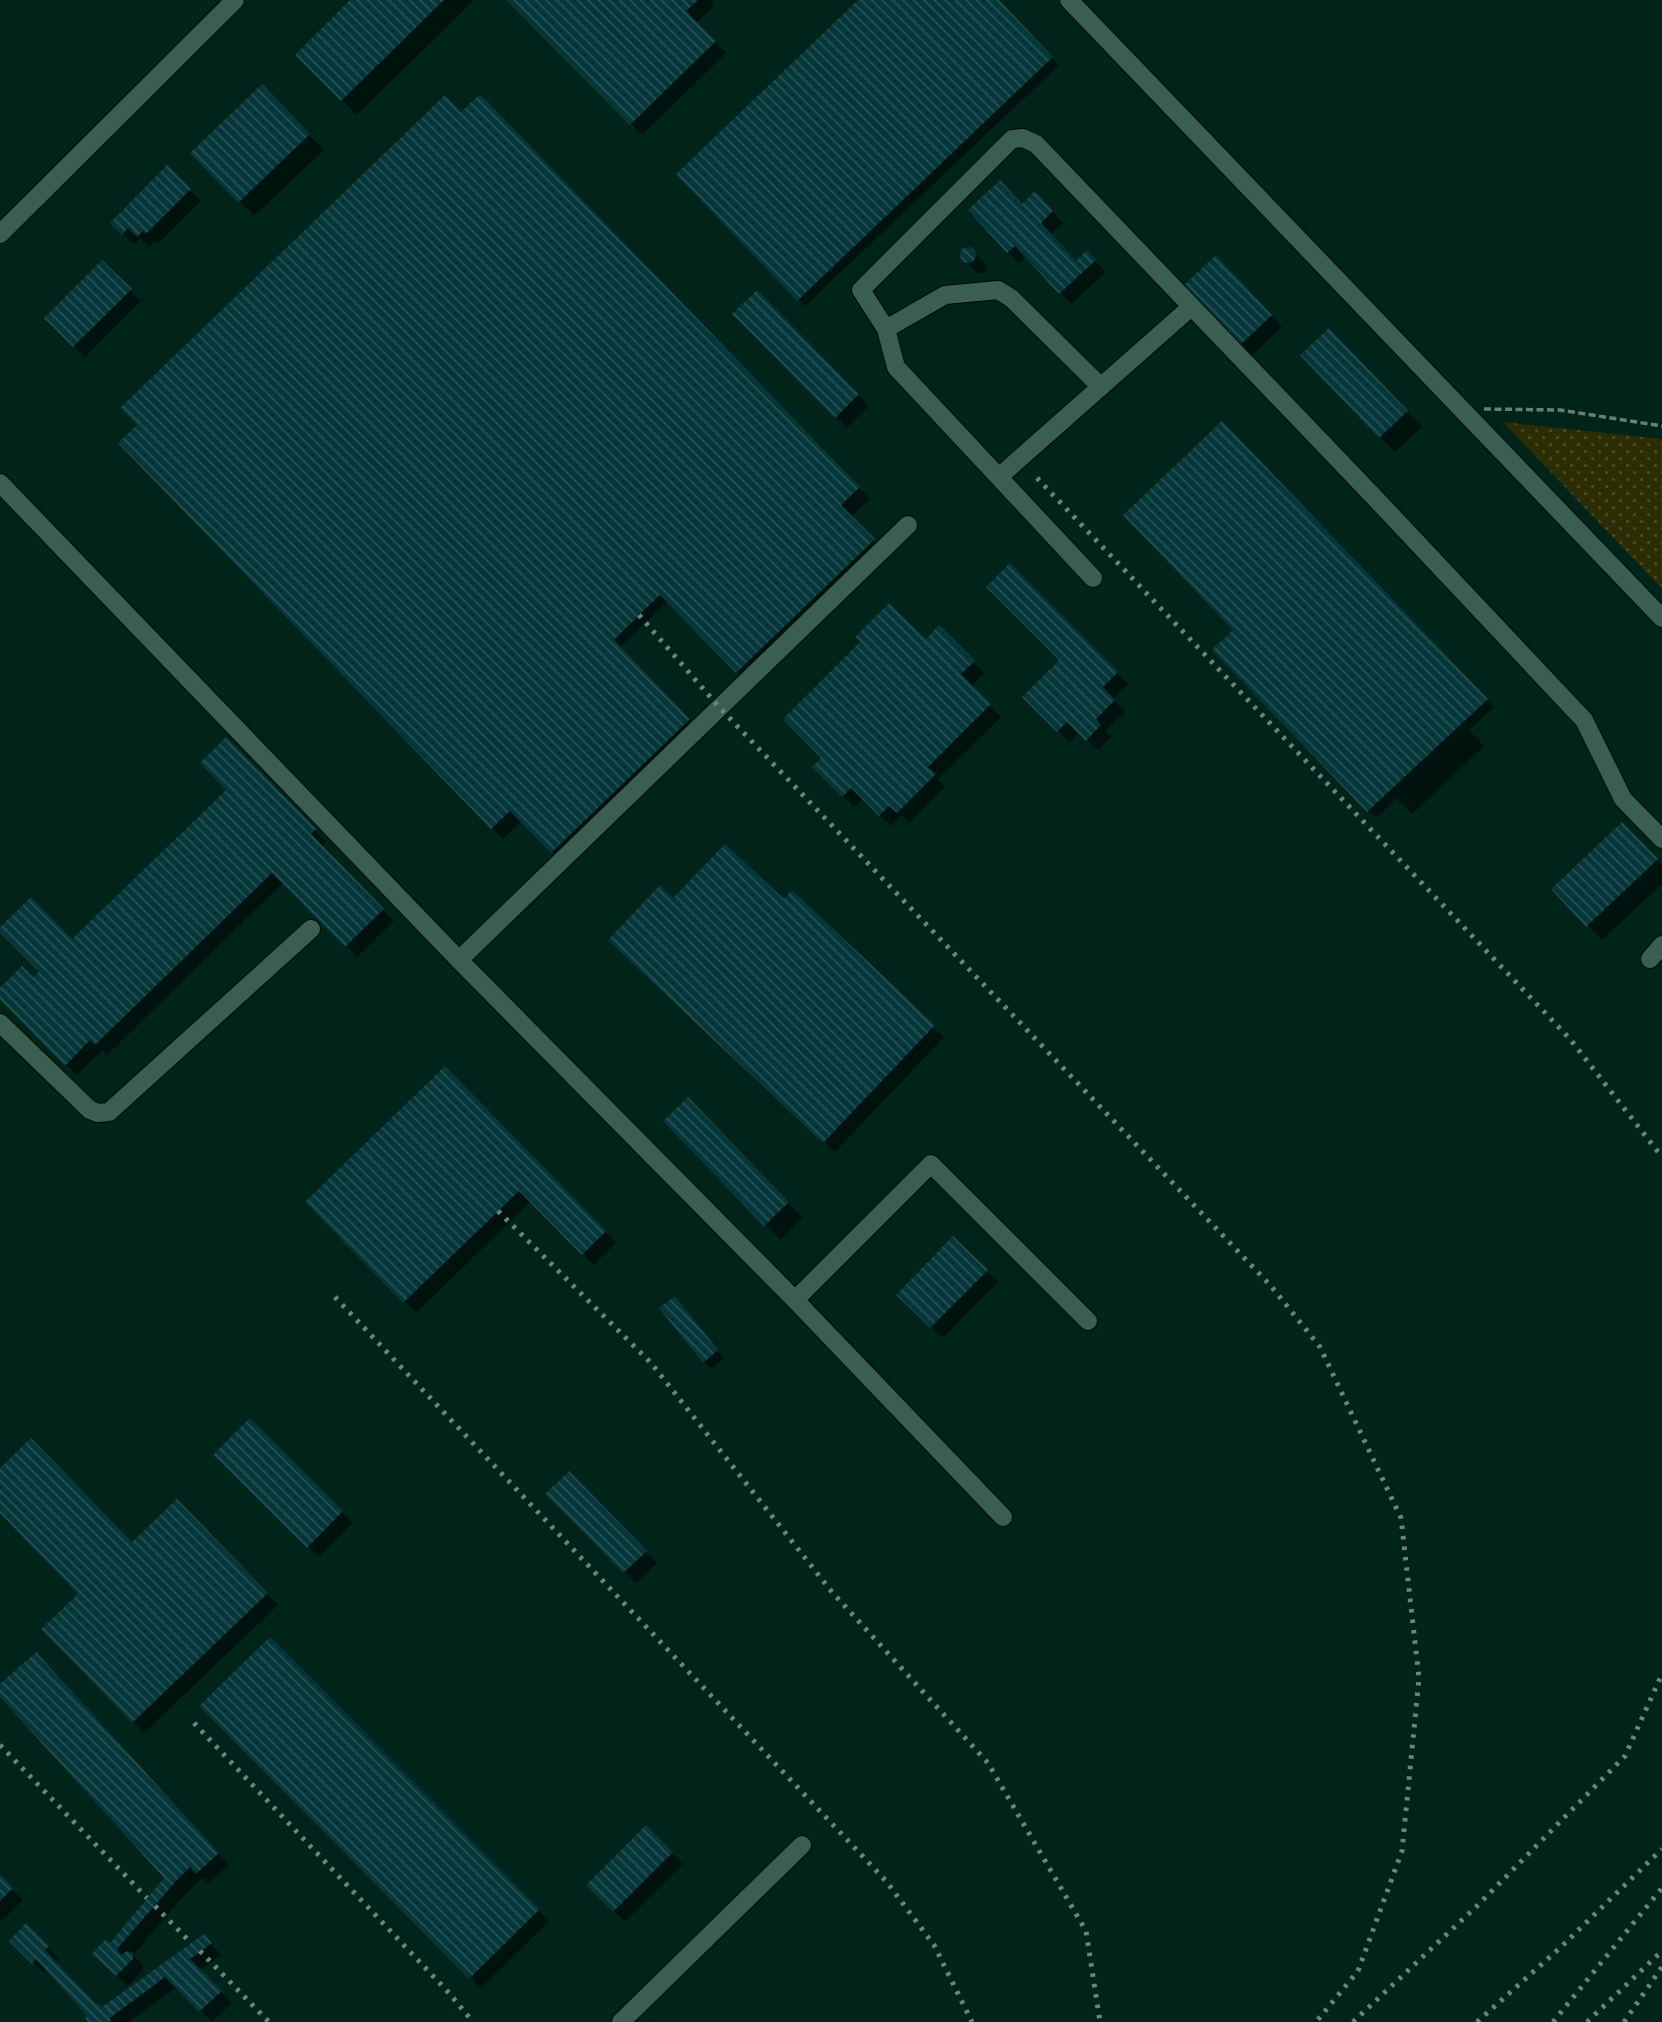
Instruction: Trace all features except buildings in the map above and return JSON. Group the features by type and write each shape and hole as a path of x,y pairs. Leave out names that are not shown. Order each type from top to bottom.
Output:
{"lane":[{"path":"0,234 235,0"},
{"path":"1069,0 1662,618"},
{"path":"1093,578 896,367 886,329 861,290 1012,139 1023,138 1036,144 1584,720 1623,799 1662,839"},
{"path":"886,329 945,295 998,290 1011,298 1101,387"},
{"path":"1000,476 1191,307"},
{"path":"0,483 459,960 795,1300 1003,1517"},
{"path":"459,960 908,524"},
{"path":"0,1023 90,1110 109,1112 311,929"},
{"path":"1650,959 1662,945"},
{"path":"795,1300 930,1164 1088,1321"},
{"path":"621,2022 802,1845"}],"path":[{"path":"1461,409 1560,410 1662,426"}],"shaded area":[{"path":"1503,422 1662,439 1662,589"}],"railway":[{"path":"1037,478 1570,1039 1662,1157"},
{"path":"639,615 719,707 1271,1286 1320,1347 1401,1518 1419,1678 1402,1851 1358,1971 1316,2022"},
{"path":"498,1211 651,1363 832,1592 988,1763 1086,1931 1100,2022"},
{"path":"335,1297 886,1881 934,1945 972,2022"},
{"path":"1353,2022 1478,1905 1625,1756 1662,1674"},
{"path":"194,1723 449,1993 473,2022"},
{"path":"0,1745 147,1898"},
{"path":"1477,2022 1561,1947 1662,1849"},
{"path":"1553,2022 1662,1888"},
{"path":"155,1906 191,1943"},
{"path":"200,1951 269,2022"},
{"path":"1587,2022 1662,1951"},
{"path":"1624,2022 1662,1967"}]}
